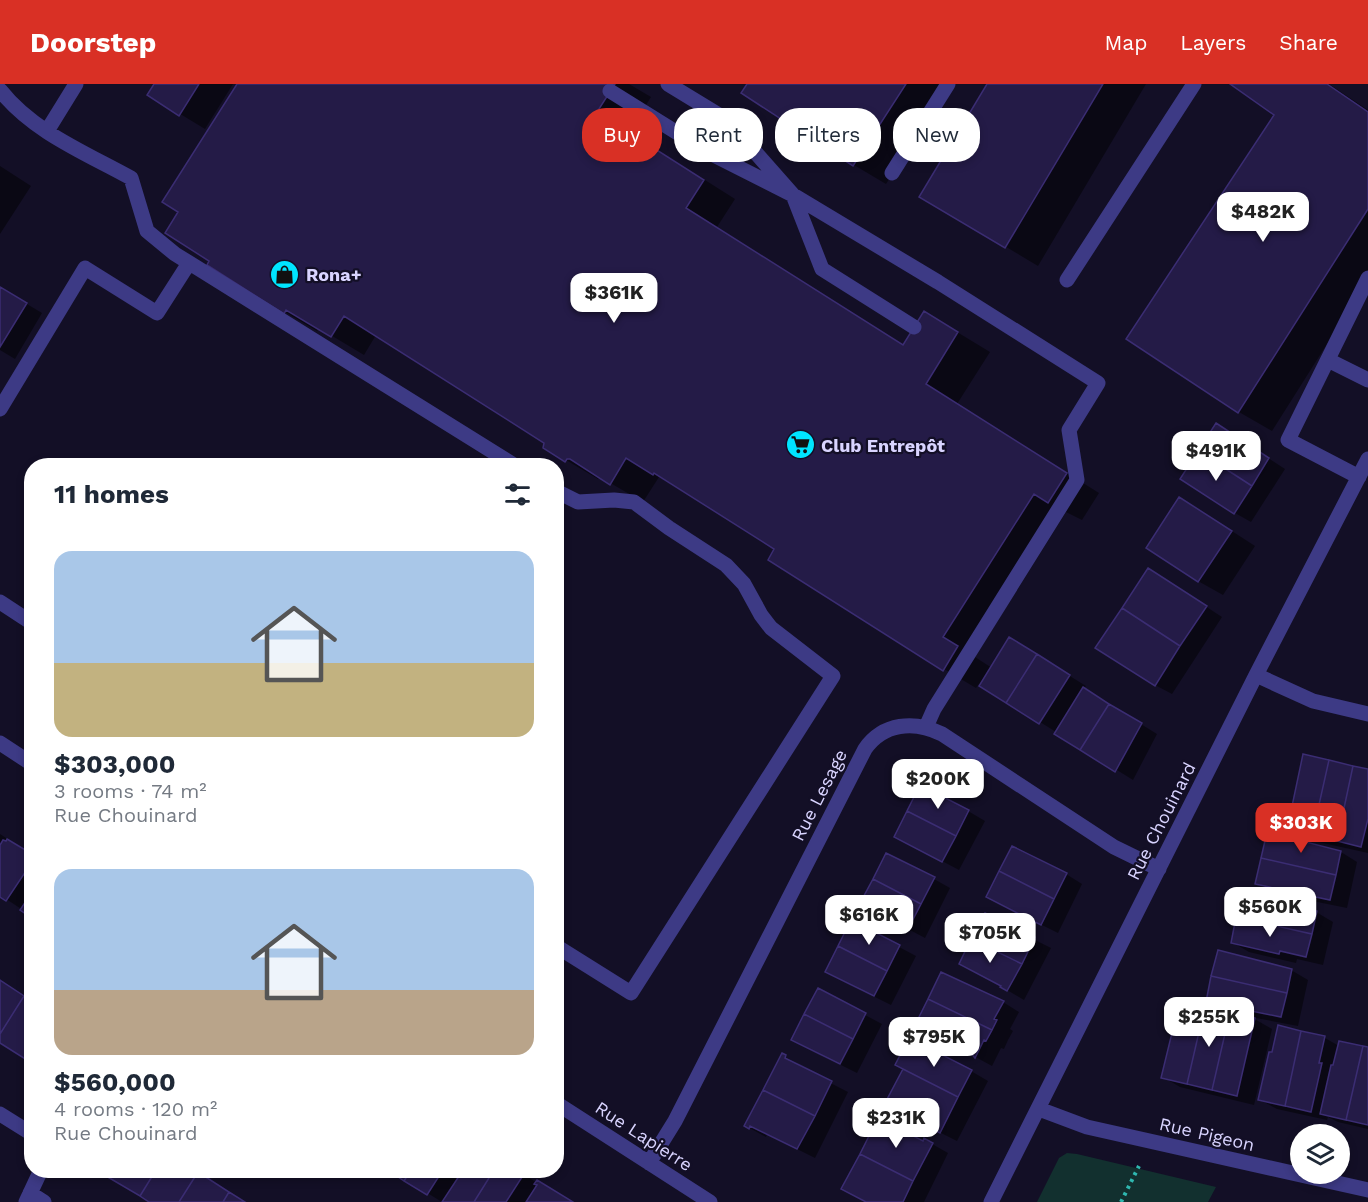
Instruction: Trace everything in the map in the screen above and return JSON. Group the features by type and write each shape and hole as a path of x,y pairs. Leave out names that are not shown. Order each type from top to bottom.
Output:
{"street":[{"path":"47,131 76,84"},
{"path":"668,84 727,120 793,195 822,269 914,327"},
{"path":"892,173 948,84"},
{"path":"1067,280 1194,84"},
{"path":"0,90 22,114 47,131 131,178 147,231 189,263 503,458"},
{"path":"610,91 708,152 793,195 938,282 1098,383 1069,430 1077,480 934,709 926,727"},
{"path":"0,409 85,268 157,313 189,263"},
{"path":"1359,477 1288,440 1368,278"},
{"path":"1328,360 1368,380"},
{"name":"Rue Chouinard","path":"992,1202 1256,675 1368,459"},
{"path":"564,495 578,502 614,500 634,502 726,566 744,584 771,628 833,676 631,993 564,951"},
{"path":"0,602 24,618"},
{"path":"1256,675 1313,701 1368,714"},
{"name":"Rue Lesage","path":"649,1163 675,1120 865,749 885,730 905,725 926,727 955,742 1114,847 1159,869"},
{"path":"0,743 24,759"},
{"name":"Rue Lapierre","path":"564,1108 710,1202"},
{"name":"Rue Pigeon","path":"1039,1109 1087,1127 1368,1190"},
{"path":"0,1114 24,1129"},
{"path":"37,1178 28,1198 44,1202"}],"path":[{"path":"1121,1202 1139,1166"}],"green space":[{"path":"1067,1153 1216,1187 1208,1202 1037,1202 1059,1158"}],"building":[{"path":"154,84 199,84 179,116 147,95"},
{"path":"237,84 615,84 600,108 582,108 582,162 662,162 662,153 704,180 686,208 903,345 924,311 958,332 926,384 1067,473 1048,503 1034,494 943,637 958,646 943,671 768,560 774,549 654,473 653,475 626,458 610,485 570,459 565,462 564,458 559,458 543,448 544,443 344,316 331,337 286,310 284,314 207,265 209,261 165,233 178,212 162,202"},
{"path":"747,84 906,84 881,123 881,108 775,108 775,115 741,93"},
{"path":"987,84 1103,84 1005,248 919,197 940,162 980,162 980,108 973,108"},
{"path":"1230,84 1327,84 1368,112 1368,209 1238,413 1126,339 1274,115"},
{"path":"0,287 27,303 0,347"},
{"path":"1216,423 1269,458 1252,486 1198,451"},
{"path":"1198,451 1252,486 1234,514 1180,479"},
{"path":"1179,497 1232,531 1198,582 1146,548"},
{"path":"1148,568 1207,606 1180,646 1122,608"},
{"path":"1122,608 1180,646 1155,686 1095,648"},
{"path":"1009,637 1037,654 1006,703 979,686"},
{"path":"1037,654 1070,675 1039,724 1006,703"},
{"path":"1083,687 1109,704 1080,750 1054,734"},
{"path":"1109,704 1142,723 1115,772 1080,750"},
{"path":"1303,754 1329,760 1312,836 1287,830"},
{"path":"1329,760 1353,766 1337,841 1312,836"},
{"path":"1353,766 1368,769 1368,819 1361,847 1337,841"},
{"path":"920,785 969,810 956,836 907,811"},
{"path":"907,811 956,836 942,862 894,837"},
{"path":"1267,832 1341,851 1336,875 1261,858"},
{"path":"7,839 24,849 24,874 6,901 0,897 0,845 3,840"},
{"path":"1012,846 1067,873 1054,899 999,871"},
{"path":"886,853 935,877 921,904 873,879"},
{"path":"1261,858 1336,875 1330,900 1255,884"},
{"path":"999,871 1054,899 1041,925 986,897"},
{"path":"873,879 921,904 908,929 859,905"},
{"path":"1242,891 1291,902 1290,905 1317,911 1312,934 1236,917"},
{"path":"985,913 1035,937 1022,964 971,939"},
{"path":"1236,917 1312,934 1306,957 1280,951 1279,954 1231,943"},
{"path":"851,920 900,945 887,971 838,946"},
{"path":"971,939 1022,964 1007,991 959,964"},
{"path":"838,946 887,971 874,996 825,972"},
{"path":"1218,950 1292,969 1287,993 1211,976"},
{"path":"941,972 1004,1001 994,1019 997,1020 992,1030 928,999"},
{"path":"1211,976 1287,993 1281,1017 1206,1002"},
{"path":"0,980 24,996 0,1034"},
{"path":"818,988 866,1013 853,1039 804,1014"},
{"path":"24,996 24,1058 0,1043 0,1034"},
{"path":"928,999 992,1030 975,1058 971,1053 915,1025"},
{"path":"1180,1000 1205,1006 1187,1084 1161,1078"},
{"path":"1205,1006 1230,1012 1212,1090 1187,1084"},
{"path":"1230,1012 1255,1018 1237,1096 1212,1090"},
{"path":"804,1014 853,1039 840,1064 791,1040"},
{"path":"1278,1025 1301,1031 1285,1106 1258,1100"},
{"path":"1301,1031 1325,1036 1319,1063 1322,1063 1311,1112 1285,1106"},
{"path":"909,1038 972,1070 958,1097 895,1065"},
{"path":"1339,1041 1363,1046 1346,1120 1320,1114"},
{"path":"1363,1046 1368,1047 1368,1125 1346,1120"},
{"path":"782,1053 786,1055 785,1058 832,1081 815,1116 763,1090"},
{"path":"903,1069 958,1097 940,1133 884,1105"},
{"path":"763,1090 815,1116 797,1149 750,1126 749,1129 744,1126"},
{"path":"878,1118 923,1141 924,1138 933,1143 913,1181 860,1154"},
{"path":"860,1154 913,1181 903,1202 866,1202 841,1189"},
{"path":"109,1178 151,1178 140,1196"},
{"path":"151,1178 194,1178 179,1202 149,1202 140,1196"},
{"path":"194,1178 207,1178 229,1192 223,1202 179,1202"},
{"path":"406,1178 438,1178 427,1195 404,1181"},
{"path":"458,1178 489,1178 474,1202 442,1202"},
{"path":"489,1178 521,1178 506,1202 474,1202"},
{"path":"537,1180 573,1202 526,1202 537,1185 534,1184"},
{"path":"229,1192 245,1202 223,1202"}],"place":[{"name":"Rona+","path":"285,274"},
{"name":"Club Entrepôt","path":"800,445"}]}
